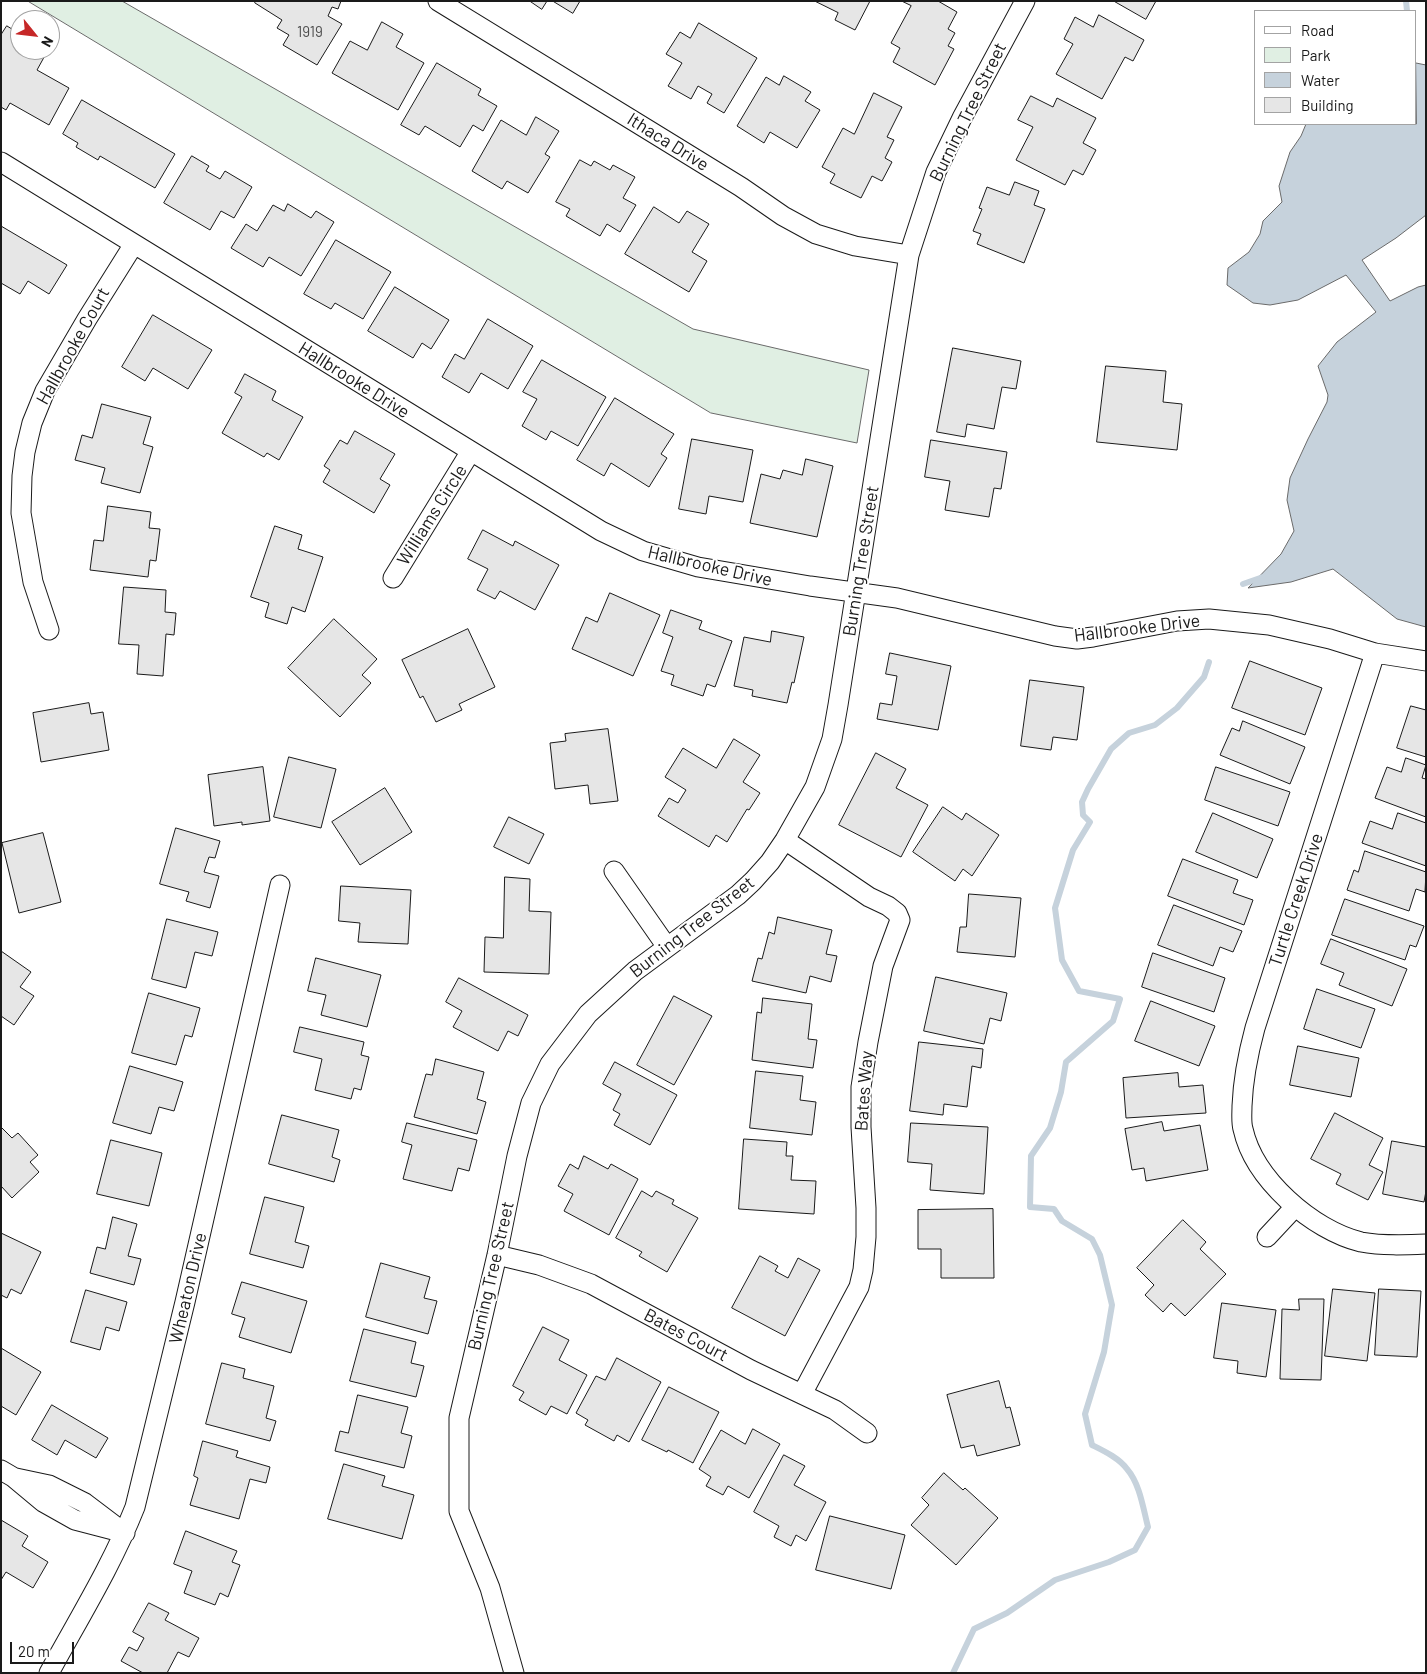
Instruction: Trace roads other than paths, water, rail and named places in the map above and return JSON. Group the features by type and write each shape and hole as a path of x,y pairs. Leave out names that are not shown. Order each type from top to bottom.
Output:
{"street":[{"name":"Ithaca Drive","path":"438,1 671,144 783,216 816,234 855,246 909,255"},
{"name":"Burning Tree Street","path":"514,1673 490,1588 459,1511 459,1418 497,1255 517,1156 531,1103 550,1064 588,1014 635,970 709,918 753,881 770,862 785,840 814,787 832,739 848,650 909,255 936,172 962,118 1025,1"},
{"name":"Hallbrooke Drive","path":"1,162 601,531 643,551 739,575 897,598 1055,636 1077,639 1176,621 1209,619 1269,626 1330,639 1375,653 1426,662"},
{"name":"Hallbrooke Court","path":"50,630 33,582 21,513 25,452 32,423 45,391 134,244"},
{"name":"Williams Circle","path":"393,578 471,451"},
{"name":"Turtle Creek Drive","path":"1375,653 1268,986 1247,1058 1243,1088 1242,1119 1243,1129 1252,1151 1265,1175 1306,1216 1332,1231 1362,1242 1400,1245 1426,1244"},
{"name":"Bates Way","path":"785,840 869,897 888,906 897,913 900,920 883,966 861,1086 860,1127 866,1208 863,1270 859,1287 802,1394"},
{"path":"614,871 667,947"},
{"name":"Wheaton Drive","path":"49,1673 125,1533 143,1480 280,886"},
{"path":"1266,1237 1295,1207"},
{"name":"Bates Court","path":"497,1255 539,1266 591,1284 751,1370 835,1410 867,1433"},
{"path":"7,1474 49,1485 85,1503 125,1533"}],"water":[{"path":"1417,63 1426,65 1426,215 1396,238 1362,260 1390,301 1426,285 1426,627 1397,619 1333,569 1291,582 1248,588 1281,554 1294,531 1287,500 1290,478 1327,402 1328,395 1318,366 1337,342 1376,312 1346,275 1298,300 1270,305 1253,303 1227,285 1228,268 1249,252 1260,234 1263,221 1282,202 1279,186 1290,152 1301,136 1306,125 1417,125"}],"waterway":[{"path":"1406,1 1407,10"},
{"path":"1243,584 1263,577"},
{"path":"953,1673 974,1629 1007,1613 1055,1580 1109,1562 1135,1550 1148,1527 1135,1482 1124,1465 1116,1458 1092,1445 1085,1414 1104,1352 1112,1305 1100,1255 1092,1239 1062,1221 1054,1209 1030,1207 1031,1156 1050,1128 1061,1092 1066,1062 1113,1021 1120,999 1079,991 1062,960 1055,908 1073,850 1090,822 1083,815 1082,802 1111,749 1129,733 1155,725 1177,708 1204,677 1209,662"}]}
